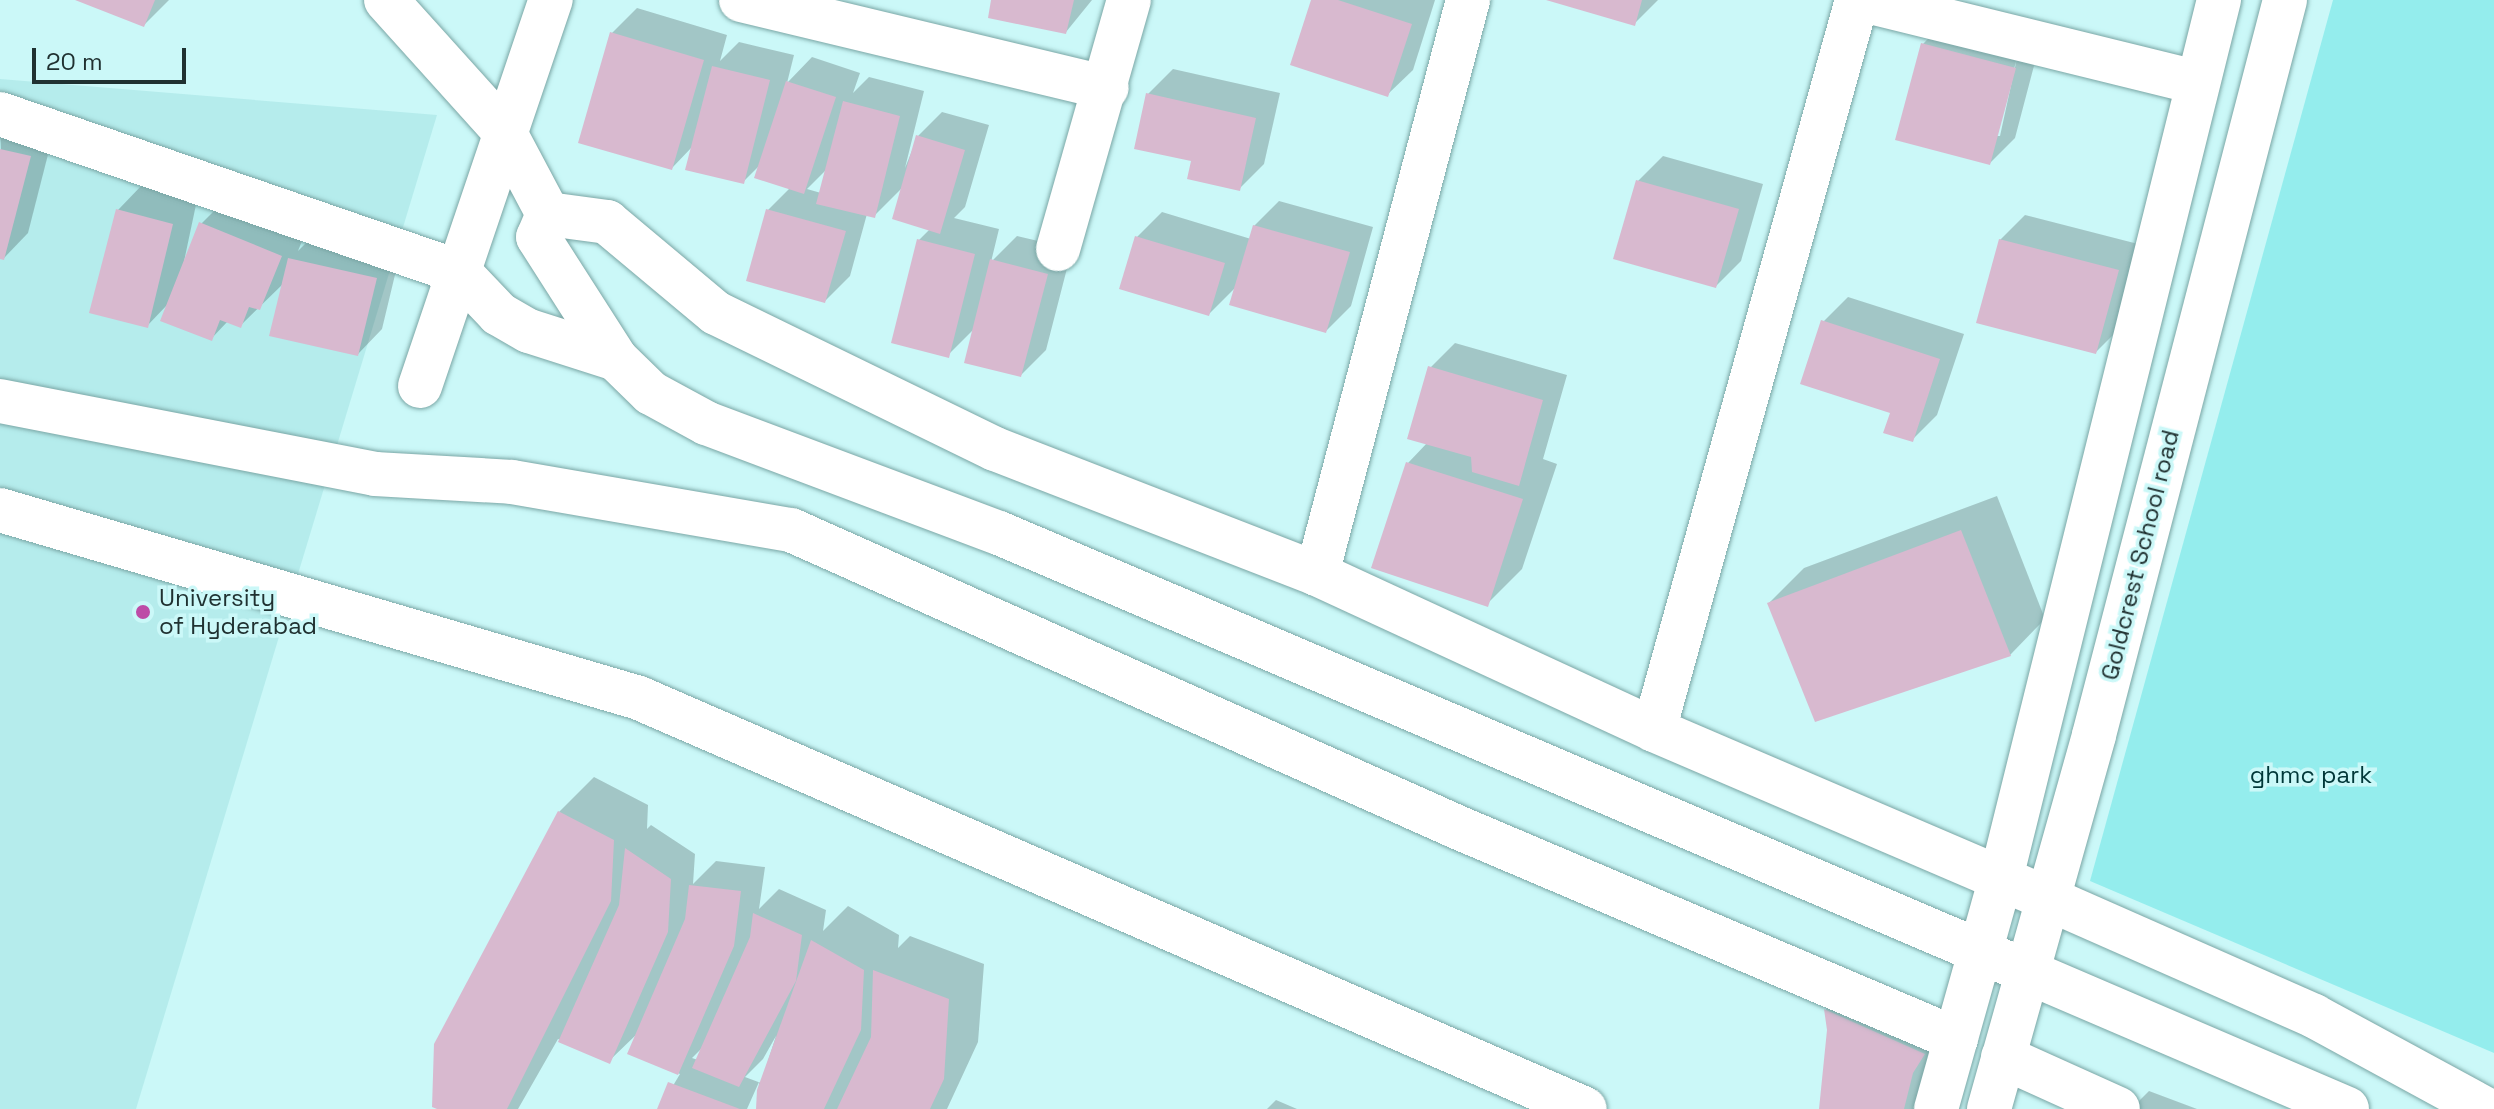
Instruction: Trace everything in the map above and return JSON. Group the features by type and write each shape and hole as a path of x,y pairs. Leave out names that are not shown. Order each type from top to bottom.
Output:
{"street":[{"path":"386,0 504,131 548,214"},
{"path":"420,386 504,131 551,0"},
{"path":"741,0 1107,88"},
{"path":"1058,249 1107,88 1129,0"},
{"path":"1317,574 1468,0"},
{"path":"1654,730 1860,0 2196,82"},
{"path":"1936,1109 2001,878 2196,82 2219,0"},
{"name":"Goldcrest School road","path":"1989,1109 2049,899 2285,0"},
{"path":"0,114 459,272 499,314 529,331 616,359"},
{"path":"548,214 607,222 716,313 995,449 1317,574 1654,730 2314,1016 2485,1109"},
{"path":"548,214 538,237 616,359 651,393 706,423 999,533 2347,1109"},
{"path":"0,401 375,474 512,482 791,530 1457,827 1956,1039"},
{"path":"0,510 639,698 1585,1109"},
{"path":"2003,1057 2118,1109"}],"shaded area":[{"name":"University of Hyderabad","path":"0,79 437,115 136,1109 0,1109"}],"green space":[{"name":"ghmc park","path":"2333,0 2494,0 2494,1053 2090,881"}],"building":[{"path":"75,0 155,0 144,27"},
{"path":"991,0 1074,0 1066,34 988,18"},
{"path":"1311,0 1338,0 1412,24 1388,97 1290,65"},
{"path":"1546,0 1642,0 1635,26"},
{"path":"610,32 704,60 672,170 578,143"},
{"path":"1921,43 2016,68 1990,165 1895,140"},
{"path":"712,66 770,80 744,184 685,170"},
{"path":"786,81 836,97 804,194 754,178"},
{"path":"1146,93 1256,118 1240,191 1187,179 1191,161 1134,149"},
{"path":"843,101 900,116 875,218 816,204"},
{"path":"916,135 965,150 940,234 892,219"},
{"path":"0,149 31,156 4,260 0,259"},
{"path":"1636,180 1739,209 1716,288 1613,259"},
{"path":"116,209 173,224 148,328 89,313"},
{"path":"766,209 846,231 825,303 746,281"},
{"path":"199,222 282,256 260,310 249,307 241,328 220,320 212,341 160,321"},
{"path":"1253,225 1350,252 1326,333 1229,305"},
{"path":"1135,236 1225,263 1209,316 1119,289"},
{"path":"917,239 975,254 949,358 891,343"},
{"path":"1999,239 2119,270 2096,354 1976,323"},
{"path":"288,258 377,278 358,356 269,336"},
{"path":"990,259 1048,274 1021,377 964,363"},
{"path":"1821,320 1940,359 1913,442 1883,433 1890,413 1800,384"},
{"path":"1428,366 1543,400 1519,486 1472,472 1471,457 1407,439"},
{"path":"1406,462 1523,499 1488,607 1371,568"},
{"path":"1961,530 2011,656 1815,722 1767,603"},
{"path":"558,811 614,840 611,901 507,1109 432,1107 434,1044"},
{"path":"625,848 671,879 668,932 610,1064 558,1042 619,905"},
{"path":"689,885 741,891 734,946 678,1075 627,1054 685,919"},
{"path":"753,913 802,935 796,981 739,1087 692,1068 750,937"},
{"path":"811,940 864,970 861,1030 824,1109 756,1109 757,1090"},
{"path":"873,970 949,999 944,1079 930,1109 837,1109 871,1037"},
{"path":"1824,1009 1925,1054 1913,1073 1904,1109 1819,1109 1827,1030"},
{"path":"668,1082 740,1109 657,1109"}],"place":[{"name":"University of Hyderabad","path":"143,612"}]}
